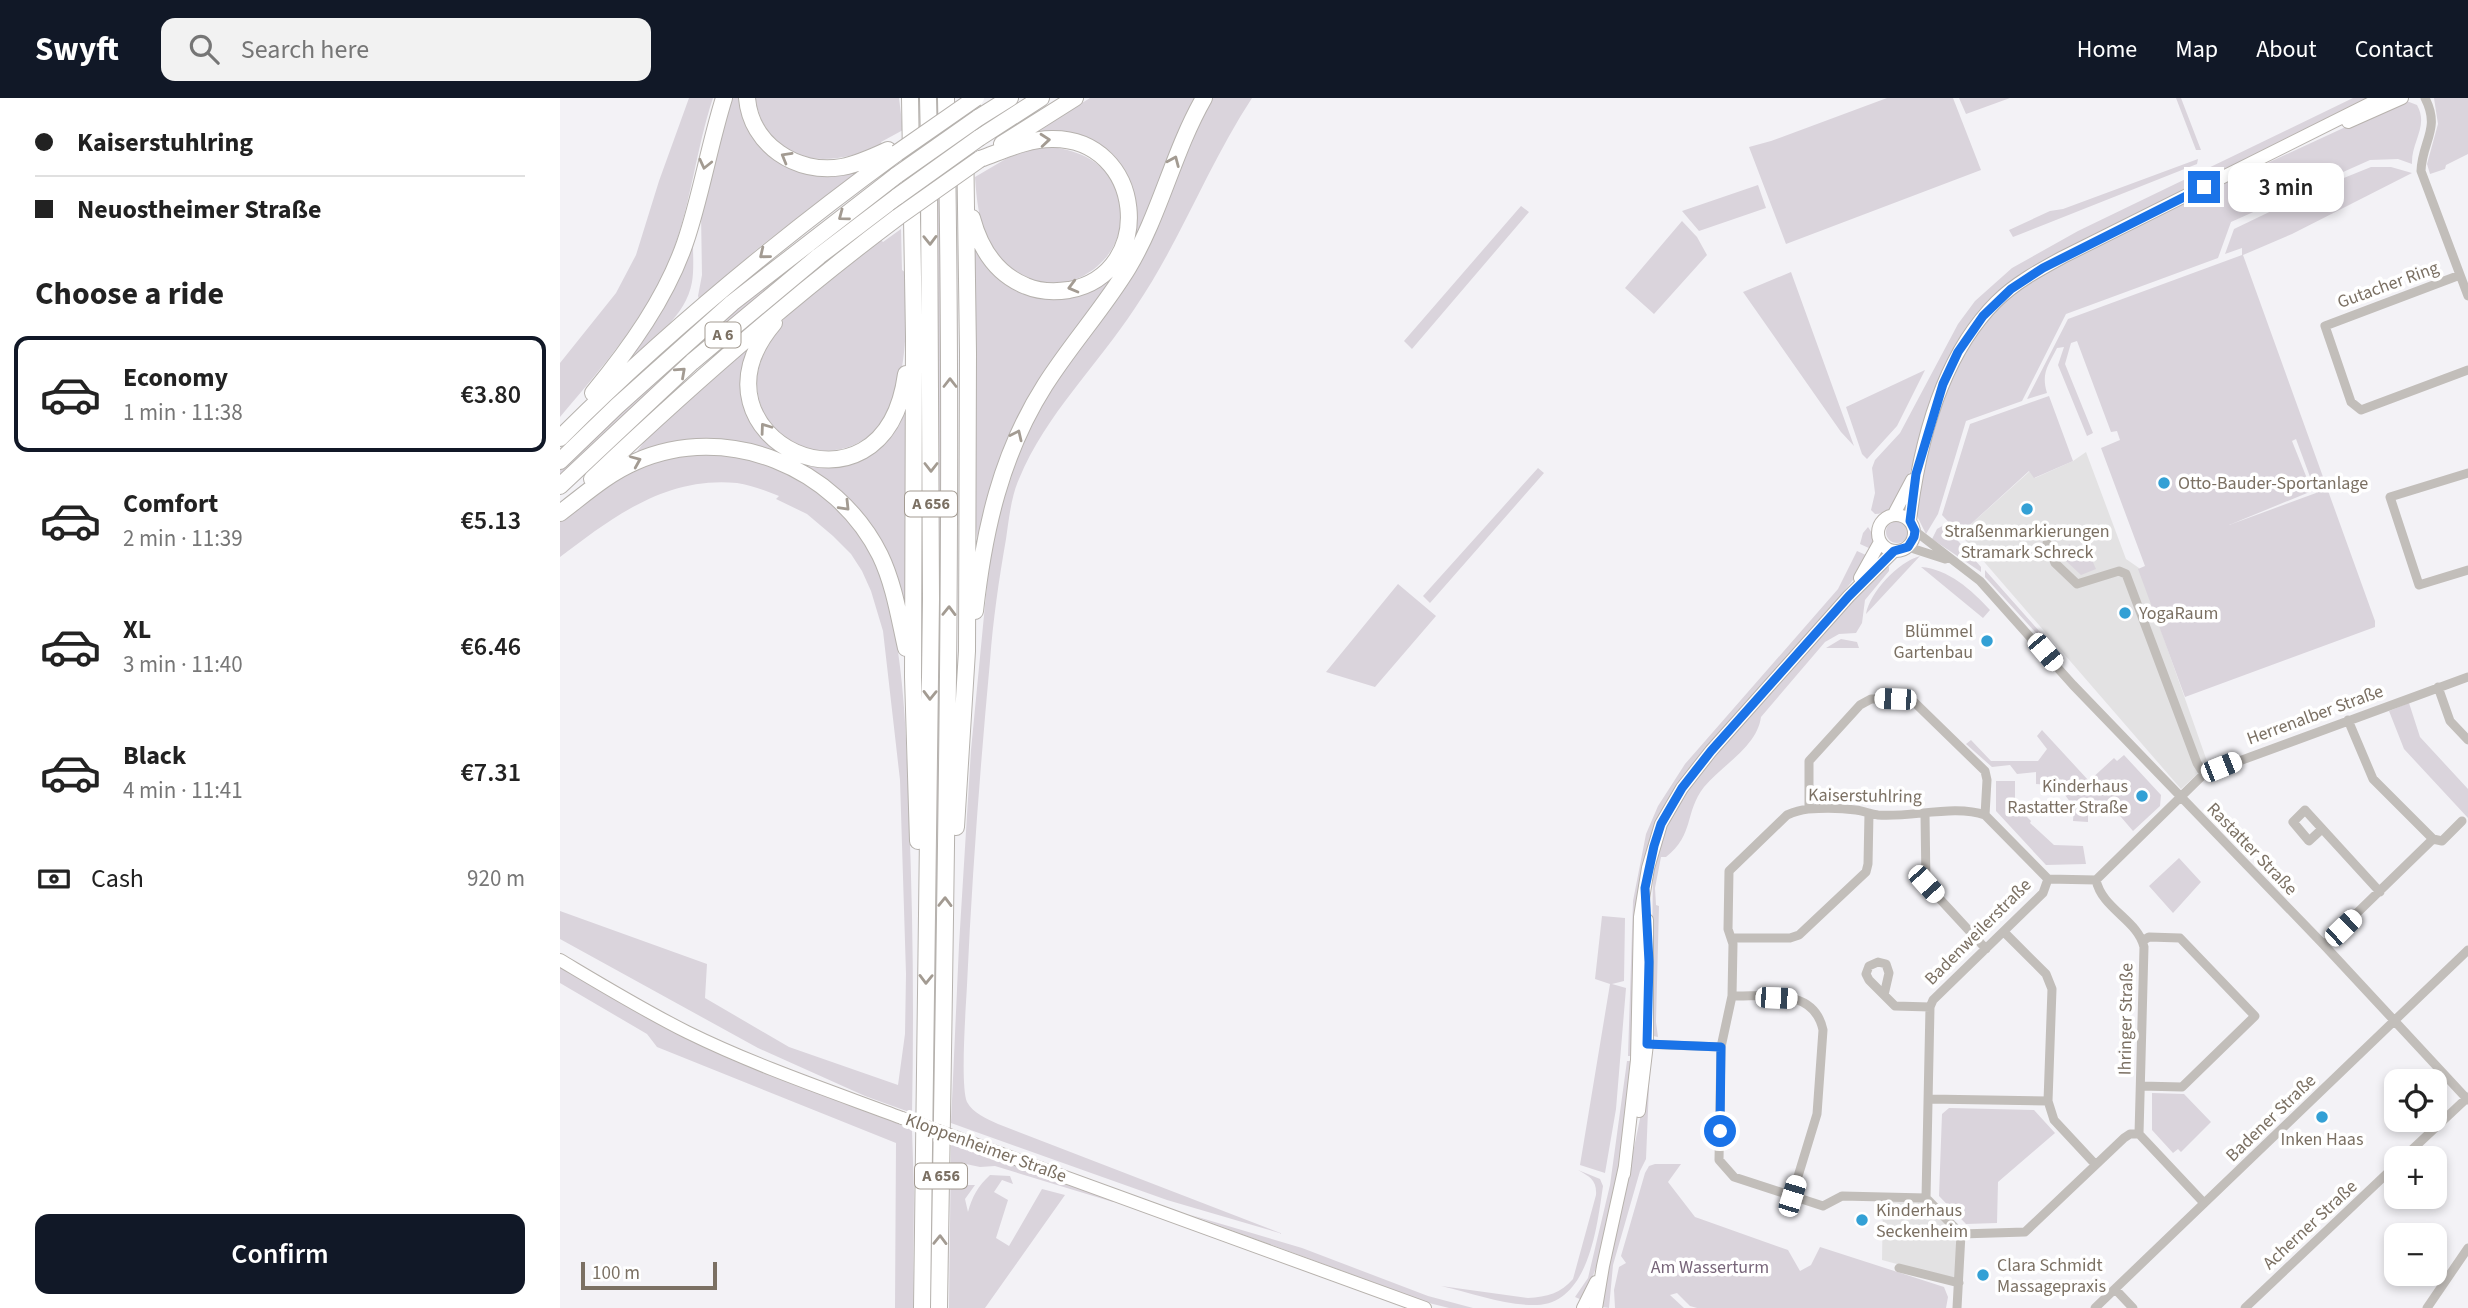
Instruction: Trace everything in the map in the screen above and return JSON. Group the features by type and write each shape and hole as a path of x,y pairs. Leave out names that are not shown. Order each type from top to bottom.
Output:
{"highway":[{"path":"560,432 622,356 649,316 673,272 690,226 724,98"},
{"path":"747,98 751,116 761,136 773,149 802,165 816,168 840,168 896,149 922,135 976,98"},
{"name":"A 656","path":"922,1308 931,381 928,98"},
{"name":"A 656","path":"939,1308 950,369 946,98"},
{"path":"945,875 956,825 967,651 964,98"},
{"name":"A 6","path":"560,461 732,303 897,175 1010,98"},
{"name":"A 6","path":"560,486 710,346 818,256 979,138 1041,98"},
{"path":"560,512 665,409 793,298 898,217 980,159 1075,98"},
{"path":"967,651 989,523 1000,477 1011,448 1047,382 1134,258 1189,127 1204,98"},
{"path":"909,100 914,338 913,677 919,867 927,911"},
{"path":"966,195 975,230 987,255 1007,276 1028,287 1052,292 1087,284 1110,266 1124,243 1130,217 1125,188 1111,165 1093,149 1069,140 1044,139 1017,145 980,159"},
{"path":"560,438 640,361 727,284 896,149"},
{"path":"793,298 757,348 749,383 753,408 765,430 784,447 800,456 821,460 838,459 857,453 879,438 900,404 914,338"},
{"path":"560,512 626,466 670,450 732,448 762,455 793,467 835,495 855,516 872,541 891,584 913,677"}],"main road":[{"path":"1894,514 1916,474 1943,384 1958,352 1983,316 2011,289 2063,257 2381,98"},
{"path":"2321,130 2359,119 2402,98"},
{"path":"1596,1308 1623,1174 1642,1097 1642,1044 1649,962 1645,888 1661,824 1682,788 1711,751 1849,596 1894,551 1908,547 1914,537 1916,474"},
{"path":"1894,551 1880,542 1880,525 1888,516 1894,514 1906,517 1913,526"},
{"path":"1849,596 1880,542"},
{"name":"Kloppenheimer Straße","path":"560,960 688,1032 767,1066 902,1118 1425,1308"},
{"path":"1583,1308 1603,1266"}],"street":[{"path":"2425,98 2433,119 2421,159 2421,171 2468,296"},
{"name":"Gutacher Ring","path":"2460,275 2325,326 2351,402 2361,410 2468,370"},
{"path":"2468,473 2390,497 2419,585 2468,570"},
{"name":"Rastatter Straße","path":"1913,526 1980,581 2073,685 2467,1098"},
{"path":"2047,542 2055,563 2077,584 2119,572 2126,574 2197,763 2204,774"},
{"name":"Rastatter Straße","path":"1908,547 1954,562"},
{"name":"Herrenalber Straße","path":"2182,798 2204,774 2468,677"},
{"path":"2438,687 2449,721 2468,740"},
{"path":"1809,809 1809,761 1860,705 1871,699 1911,699 1985,771 1985,815 2048,879"},
{"path":"2348,720 2373,779 2432,839 2442,841 2462,821"},
{"path":"2096,880 2182,798"},
{"name":"Kaiserstuhlring","path":"1926,1198 1842,1196 1823,1206 1734,1177 1719,1160 1721,1047 1732,996 1733,944 1728,929 1729,872 1787,815 1809,809 1925,814 1977,812 1985,815"},
{"path":"1731,938 1799,936 1866,872 1869,813"},
{"path":"1925,814 1926,884 1986,949"},
{"path":"2322,829 2380,891"},
{"path":"2324,946 2432,839"},
{"name":"Badenweilerstraße","path":"1926,1198 1930,1007 1933,1000 2043,893 2048,879 2096,880"},
{"name":"Ihringer Straße","path":"2096,880 2099,893 2142,940 2140,1133"},
{"path":"2174,938 2178,926"},
{"path":"2004,932 2046,974 2052,989 2048,1101 2054,1120 2095,1164"},
{"path":"2141,1086 2182,1087 2255,1016 2180,938 2149,937 2142,940"},
{"name":"Badener Straße","path":"2095,1308 2468,950"},
{"name":"Badenweilerstraße","path":"1884,995 1895,1006 1930,1007"},
{"path":"1732,996 1798,998 1820,1017 1823,1030 1817,1114 1792,1196"},
{"path":"1642,1044 1721,1047"},
{"path":"2416,1146 2467,1098"},
{"path":"1928,1100 2048,1101"},
{"path":"1961,1234 2025,1232 2130,1134 2140,1133 2204,1203"},
{"name":"Acherner Straße","path":"2251,1306 2384,1177"},
{"path":"1926,1198 1961,1234 1957,1308"},
{"path":"2427,1308 2468,1248"},
{"path":"1899,1268 1959,1283"},
{"path":"2115,1289 2133,1308"}],"shaded area":[{"path":"2086,452 2126,559 2139,568 2208,764 2181,789 1960,534 2030,471 2035,478 2073,461"},
{"path":"1883,1201 1924,1201 1956,1235 1956,1278 1882,1260"}],"green space":[{"path":"689,98 713,98 672,254 637,320 608,360 560,417 560,363 616,293 636,255"},
{"path":"730,98 743,98 773,155 861,169 762,245 699,299 702,275 701,213"},
{"path":"755,98 899,98 903,130 881,142 883,145 862,152 822,159 804,157 787,150 773,139 762,121"},
{"path":"934,98 940,98 944,305 938,986 933,986 938,459"},
{"path":"1090,98 1198,98 1125,260 1080,328 977,539 974,243 992,267 1073,293 1130,240 1114,162 1029,136"},
{"path":"1212,98 1252,98 1221,150 1151,283 1043,433 1030,455 1014,493 995,615 983,742 971,904 964,1080 967,1102 989,1120 1283,1234 1167,1200 951,1123 971,750 991,543 999,504 1036,410 1096,324"},
{"path":"1887,98 1953,98 1981,170 1786,244 1749,147"},
{"path":"1959,98 2010,98 1966,114"},
{"path":"2176,98 2181,98 2201,150 2196,150"},
{"path":"2353,98 2374,98 2053,255 1995,294 1967,326 1947,362 1905,485 1897,499 1890,509 1884,512 1875,514 1871,510 1875,493 1872,468 1875,460 1900,433 1958,324 1975,301 2012,268 2078,231"},
{"path":"2434,98 2468,98 2468,154 2446,165 2445,169 2430,174 2427,164 2438,124"},
{"path":"2404,100 2417,105 2421,120 2412,164 2398,159 2370,160 2231,222 2218,258 2066,314 2022,401 1966,421 1938,514 1926,534 1916,514 1924,466 1946,391 1960,358 1991,313 2036,276 2196,196"},
{"path":"1051,147 1082,155 1106,173 1117,192 1121,218 1116,242 1103,261 1085,275 1064,283 1041,283 1019,275 999,258 988,239 977,198 975,177 1009,157"},
{"path":"2198,159 2197,164 2013,237 2009,230 2050,211 2063,209"},
{"name":"Otto-Bauder-Sportanlage","path":"2371,167 2391,167 2412,173 2292,234 2243,255 2375,627 2185,697 2138,569 2145,566 2101,448 2120,440 2117,431 2111,432 2077,341 2071,343 2065,364 2093,433 2087,436 2058,365 2064,347 2057,348 2046,370 2047,393 2027,399 2068,319 2242,255 2242,248 2225,254 2234,229 2319,188","holes":["2296,439 2316,493 2229,525 2312,491 2292,441"]},
{"path":"897,182 898,188 560,476 560,469 575,454 711,329"},
{"path":"1758,185 1766,208 1699,231 1682,211"},
{"path":"1521,206 1529,212 1412,349 1404,341"},
{"path":"1682,221 1697,237 1707,255 1654,314 1625,288"},
{"path":"901,229 902,270 906,273 905,345 899,381 887,414 871,434 851,446 830,451 808,448 788,439 771,425 761,404 757,379 773,335 785,318 810,294 881,240 883,242"},
{"path":"693,243 689,294 668,325 630,359 669,296"},
{"path":"1791,272 1854,446 1841,432 1743,292"},
{"path":"754,342 752,416 827,465 900,417 907,403 905,623 877,538 779,456 656,449 635,454 651,433"},
{"path":"1925,370 1897,426 1867,459 1862,454 1846,407"},
{"path":"2049,396 2073,461 2034,478 2029,471 1960,534 1942,515 1970,424"},
{"path":"725,454 766,463 790,474 823,496 852,523 870,550 883,584 893,622 904,704 912,927 912,1113 865,1096 758,1048 560,939 560,911 707,964 705,998 789,1047 898,1085 905,1034 906,974 900,780 883,631 862,571 851,554 807,514 776,499 779,496 737,483 687,486 642,502 560,557 560,520 629,471 676,456"},
{"path":"1538,468 1544,473 1430,603 1423,596"},
{"path":"1897,521 1907,528 1908,532 1901,542 1897,543 1887,536 1886,532 1893,522"},
{"path":"1944,525 1981,567 1981,572 1932,539 1937,529"},
{"path":"1868,527 1874,536 1871,549 1860,544"},
{"path":"2070,544 2073,551 2085,545 2096,569 2081,575 2064,559 2066,546"},
{"path":"1857,551 1868,556 1857,575 1652,833 1634,1056 1628,1056 1633,901 1646,834 1658,806 1685,764 1838,589"},
{"path":"1920,556 1866,614 1873,596 1886,579 1903,564"},
{"path":"1886,565 1889,571 1865,600 1862,623 1856,633 1839,634 1825,642 1761,717 1753,738 1746,747 1704,787 1681,840 1666,857 1661,857 1655,888 1656,905 1659,906 1656,1022 1658,1037 1653,1036 1653,868 1662,837 1677,804 1693,780 1732,734"},
{"path":"1921,567 1950,576 1990,610 1983,618"},
{"path":"1985,570 2049,642 2046,644 1985,577"},
{"path":"1398,584 1436,616 1375,687 1326,672"},
{"path":"1841,639 1857,642 1859,648 1826,648"},
{"path":"2409,703 2420,737 2468,789 2468,818 2404,749 2389,711"},
{"path":"2042,730 2089,781 2114,758 2117,761 2124,755 2161,795 2160,806 2133,831 2115,810 2109,814 2103,807 2095,807 2088,813 2088,822 2073,821 2074,807 2065,795 2057,794 2050,785 2036,784 2036,772 2017,774 2010,765 1992,767 1966,744 1971,740 1991,761 2038,761 2047,749 2037,736"},
{"path":"1996,781 2015,781 2015,805 2030,823 2054,845 2083,846 2086,864 2046,865 1996,811"},
{"path":"2179,858 2201,882 2173,913 2149,886"},
{"path":"1602,916 1625,918 1624,981 1612,984 1626,988 1616,1109 1605,1173 1580,1165 1610,984 1595,979"},
{"path":"560,966 590,985 912,1130 913,1308 895,1308 896,1143 657,1047 647,1034 560,983"},
{"path":"1627,1061 1634,1061 1617,1184 1603,1245 1582,1300 1575,1297 1588,1278 1610,1185"},
{"path":"1650,1062 1646,1159 1640,1171 1613,1265 1609,1308 1602,1307 1613,1245"},
{"path":"2152,1093 2184,1094 2211,1122 2181,1152 2178,1149 2173,1153 2152,1130"},
{"path":"1949,1108 2034,1110 2055,1133 1998,1182 1997,1223 1966,1224 1939,1196 1942,1114"},
{"path":"951,1143 1114,1197 1113,1202 995,1166 966,1164 968,1185 975,1185 965,1199 968,1212 976,1192 990,1175 1010,1176 1013,1184 1002,1180 994,1192 1008,1200 996,1238 1009,1246 1042,1189 1065,1195 985,1308 949,1308"},
{"name":"Am Wasserturm","path":"1681,1164 1668,1182 1695,1217 1788,1250 1800,1271 1811,1265 1820,1247 1944,1287 1948,1297 1946,1308 1697,1308 1690,1306 1677,1293 1670,1295 1684,1308 1615,1308 1614,1290 1619,1267 1626,1263 1621,1256 1645,1173 1649,1166"},
{"path":"1578,1170 1600,1179 1603,1186 1587,1260 1568,1291 1555,1301 1525,1305 1441,1286 1528,1298 1541,1297 1564,1288 1573,1279 1596,1195 1592,1180"},
{"path":"1191,1215 1302,1248 1428,1296 1473,1308 1449,1308 1429,1303"}],"place":[{"name":"Otto-Bauder-Sportanlage","path":"2164,483"},
{"name":"Straßenmarkierungen Stramark Schreck","path":"2027,509"},
{"name":"YogaRaum","path":"2125,613"},
{"name":"Blümmel Gartenbau","path":"1987,641"},
{"name":"Kinderhaus Rastatter Straße","path":"2142,796"},
{"name":"Inken Haas","path":"2322,1117"},
{"name":"Kinderhaus Seckenheim","path":"1862,1220"},
{"name":"Clara Schmidt Massagepraxis","path":"1983,1275"}],"route":[{"path":"1720,1131 1721,1047 1647,1044 1649,962 1645,888 1661,824 1691,775 1777,676 1849,596 1894,551 1901,551 1912,543 1915,531 1910,521 1916,474 1943,384 1958,352 1983,316 2011,289 2043,268 2204,187"}]}
